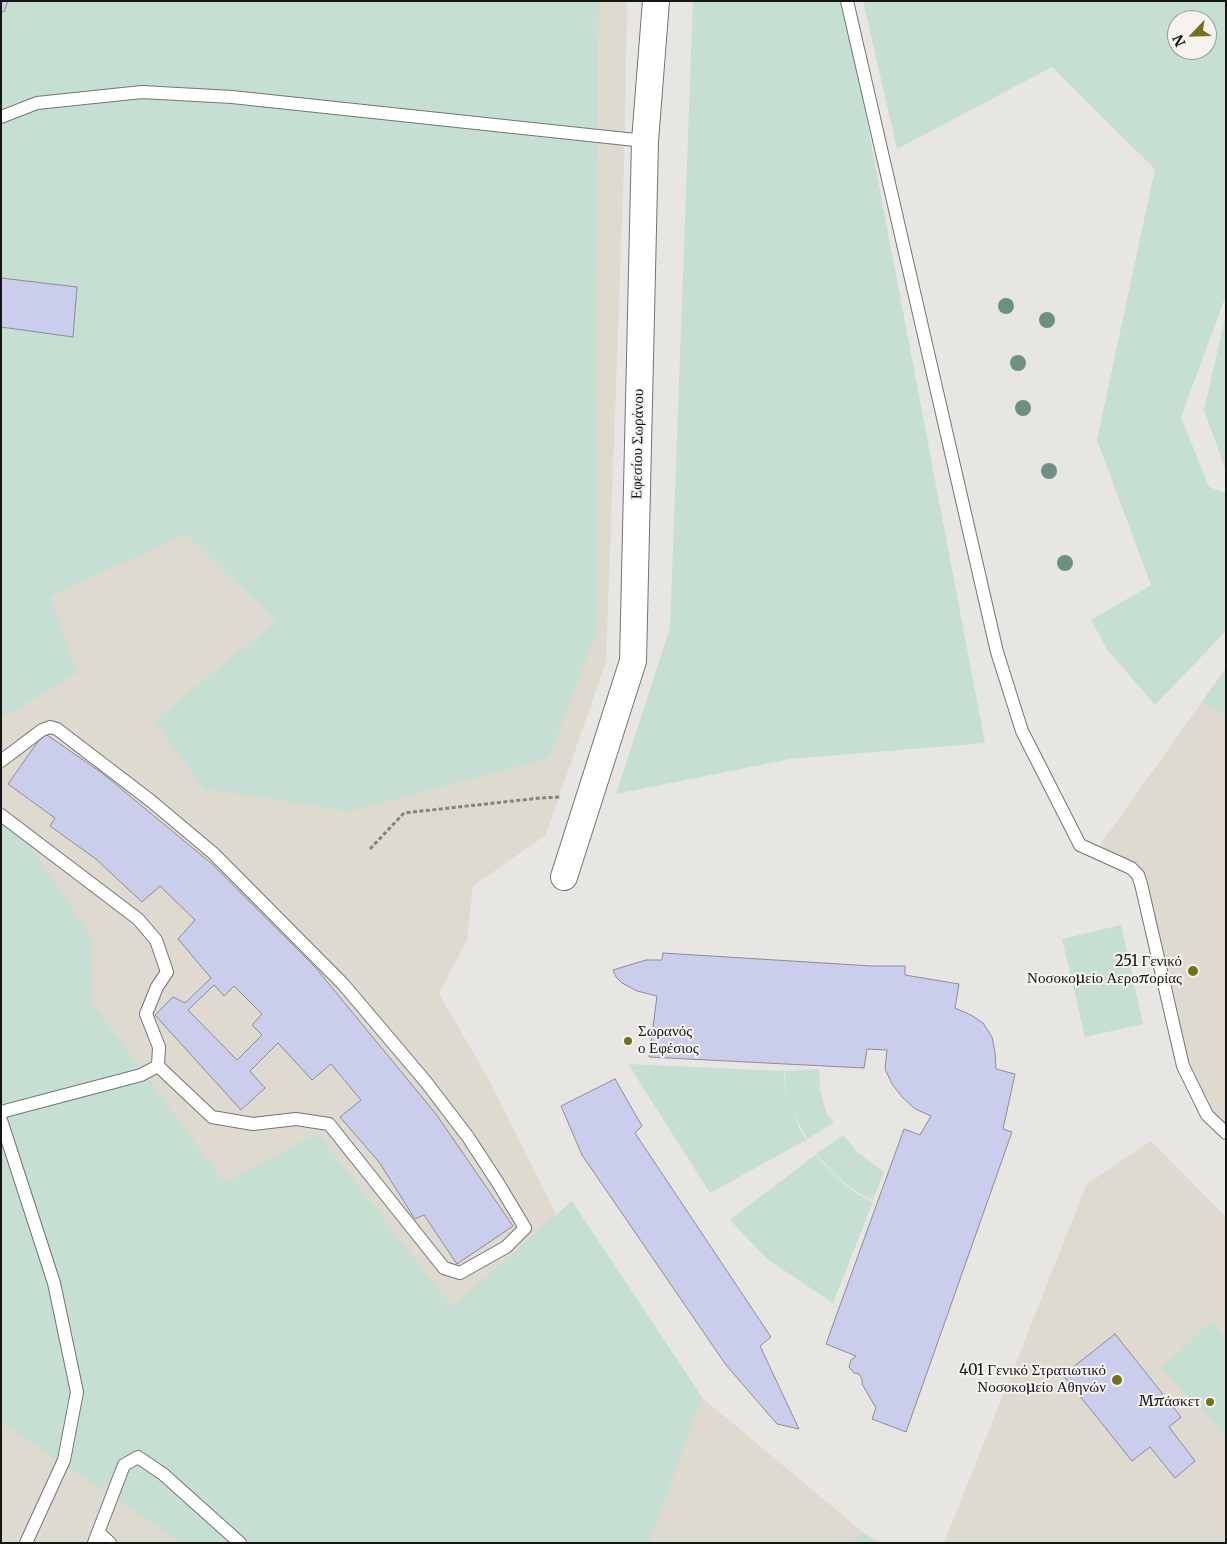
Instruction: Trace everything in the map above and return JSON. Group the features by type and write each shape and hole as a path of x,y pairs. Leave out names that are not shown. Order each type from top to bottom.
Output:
{"street":[{"name":"Εφεσίου Σωράνου","path":"564,877 633,661 645,140 656,1"}],"lane":[{"path":"847,1 997,652 1022,732 1080,845 1131,868 1138,875 1183,1066 1207,1115 1226,1134"},
{"path":"1,116 37,103 142,92 232,97 645,140"},
{"path":"1,761 42,730 50,727 57,729 151,800 213,853 342,984 426,1082 468,1137 525,1228 506,1247 460,1273 444,1268 329,1124 296,1119 252,1124 212,1117 158,1066 159,1047 146,1014 157,986 167,972 156,940 138,919 1,815"},
{"path":"1,1112 141,1075 158,1066"},
{"path":"1,1120 54,1283 77,1392 64,1460 26,1543"},
{"path":"110,1543 97,1538 124,1465 138,1457 163,1474 240,1543"}],"path":[{"path":"370,849 404,814 559,797"}],"shaded area":[{"path":"1,1 627,1 624,168 606,661 546,835 473,886 467,940 439,994 488,1078 609,1320 876,1543 1,1543"},
{"name":"251 Γενικό Νοσοκομείο Αεροπορίας","path":"1226,668 1226,1133 1183,1066 1138,875 1095,852"},
{"name":"401 Γενικό Στρατιωτικό Νοσοκομείο Αθηνών","path":"1151,1141 1226,1217 1226,1543 944,1543 1087,1184"}],"green space":[{"path":"1,1 599,1 596,290 597,630 549,758 351,811 204,789 154,721 276,621 186,534 50,596 77,673 1,718"},
{"path":"693,1 844,1 985,743 790,759 616,794 670,628"},
{"path":"863,1 1226,1 1226,295 1181,417 1209,487 1226,493 1226,631 1155,705 1107,649 1091,620 1151,585 1097,440 1155,169 1052,67 897,149"},
{"path":"1226,314 1226,471 1204,410"},
{"path":"1226,668 1226,715 1202,702"},
{"path":"1,803 91,936 92,1003 225,1183 317,1133 452,1307 572,1201 702,1397 649,1543 182,1543 1,1423"},
{"path":"1121,925 1143,1024 1085,1037 1062,939"},
{"path":"628,1064 784,1071 785,1089 799,1128 806,1140 710,1193"},
{"path":"819,1069 823,1101 827,1114 834,1123 807,1139 793,1112 786,1090 785,1071"},
{"path":"843,1135 858,1153 884,1172 873,1200 857,1192 837,1177 816,1154"},
{"path":"815,1155 837,1178 856,1193 873,1202 833,1303 767,1259 730,1220"},
{"name":"Μπάσκετ","path":"1211,1322 1226,1338 1226,1437 1162,1368"},
{"path":"861,1533 878,1540 881,1543 849,1543"}],"building":[{"path":"1,1 8,1 4,12 1,11"},
{"path":"1,278 77,287 73,337 1,327"},
{"path":"44,733 102,773 212,864 315,967 436,1114 513,1226 457,1264 424,1215 415,1219 379,1162 340,1117 361,1100 331,1064 312,1080 278,1043 250,1071 265,1088 241,1110 155,1015 173,997 185,1003 211,978 178,939 195,920 160,886 142,902 96,859 50,826 55,818 8,784","holes":["214,985 224,996 234,986 262,1014 252,1025 262,1035 237,1060 188,1010"]},
{"path":"663,953 872,966 905,966 905,975 959,984 955,1008 983,1023 992,1037 996,1069 1015,1074 1003,1129 1012,1132 906,1432 872,1419 876,1408 862,1384 859,1374 854,1373 849,1367 851,1360 856,1356 826,1344 904,1129 920,1135 931,1116 915,1109 892,1084 885,1069 887,1050 867,1049 864,1068 649,1057 657,996 637,991 622,983 616,977 613,970 646,960 662,960"},
{"path":"615,1079 642,1126 635,1133 771,1337 760,1346 799,1429 777,1424 726,1365 582,1155 561,1106"},
{"path":"1115,1334 1181,1417 1169,1427 1195,1461 1175,1478 1150,1447 1132,1461 1063,1375"}],"place":[{"name":"251 Γενικό Νοσοκομείο Αεροπορίας","path":"1193,971"},
{"name":"Σωρανός ο Εφέσιος","path":"628,1041"},
{"name":"401 Γενικό Στρατιωτικό Νοσοκομείο Αθηνών","path":"1117,1380"},
{"name":"Μπάσκετ","path":"1210,1402"}]}
